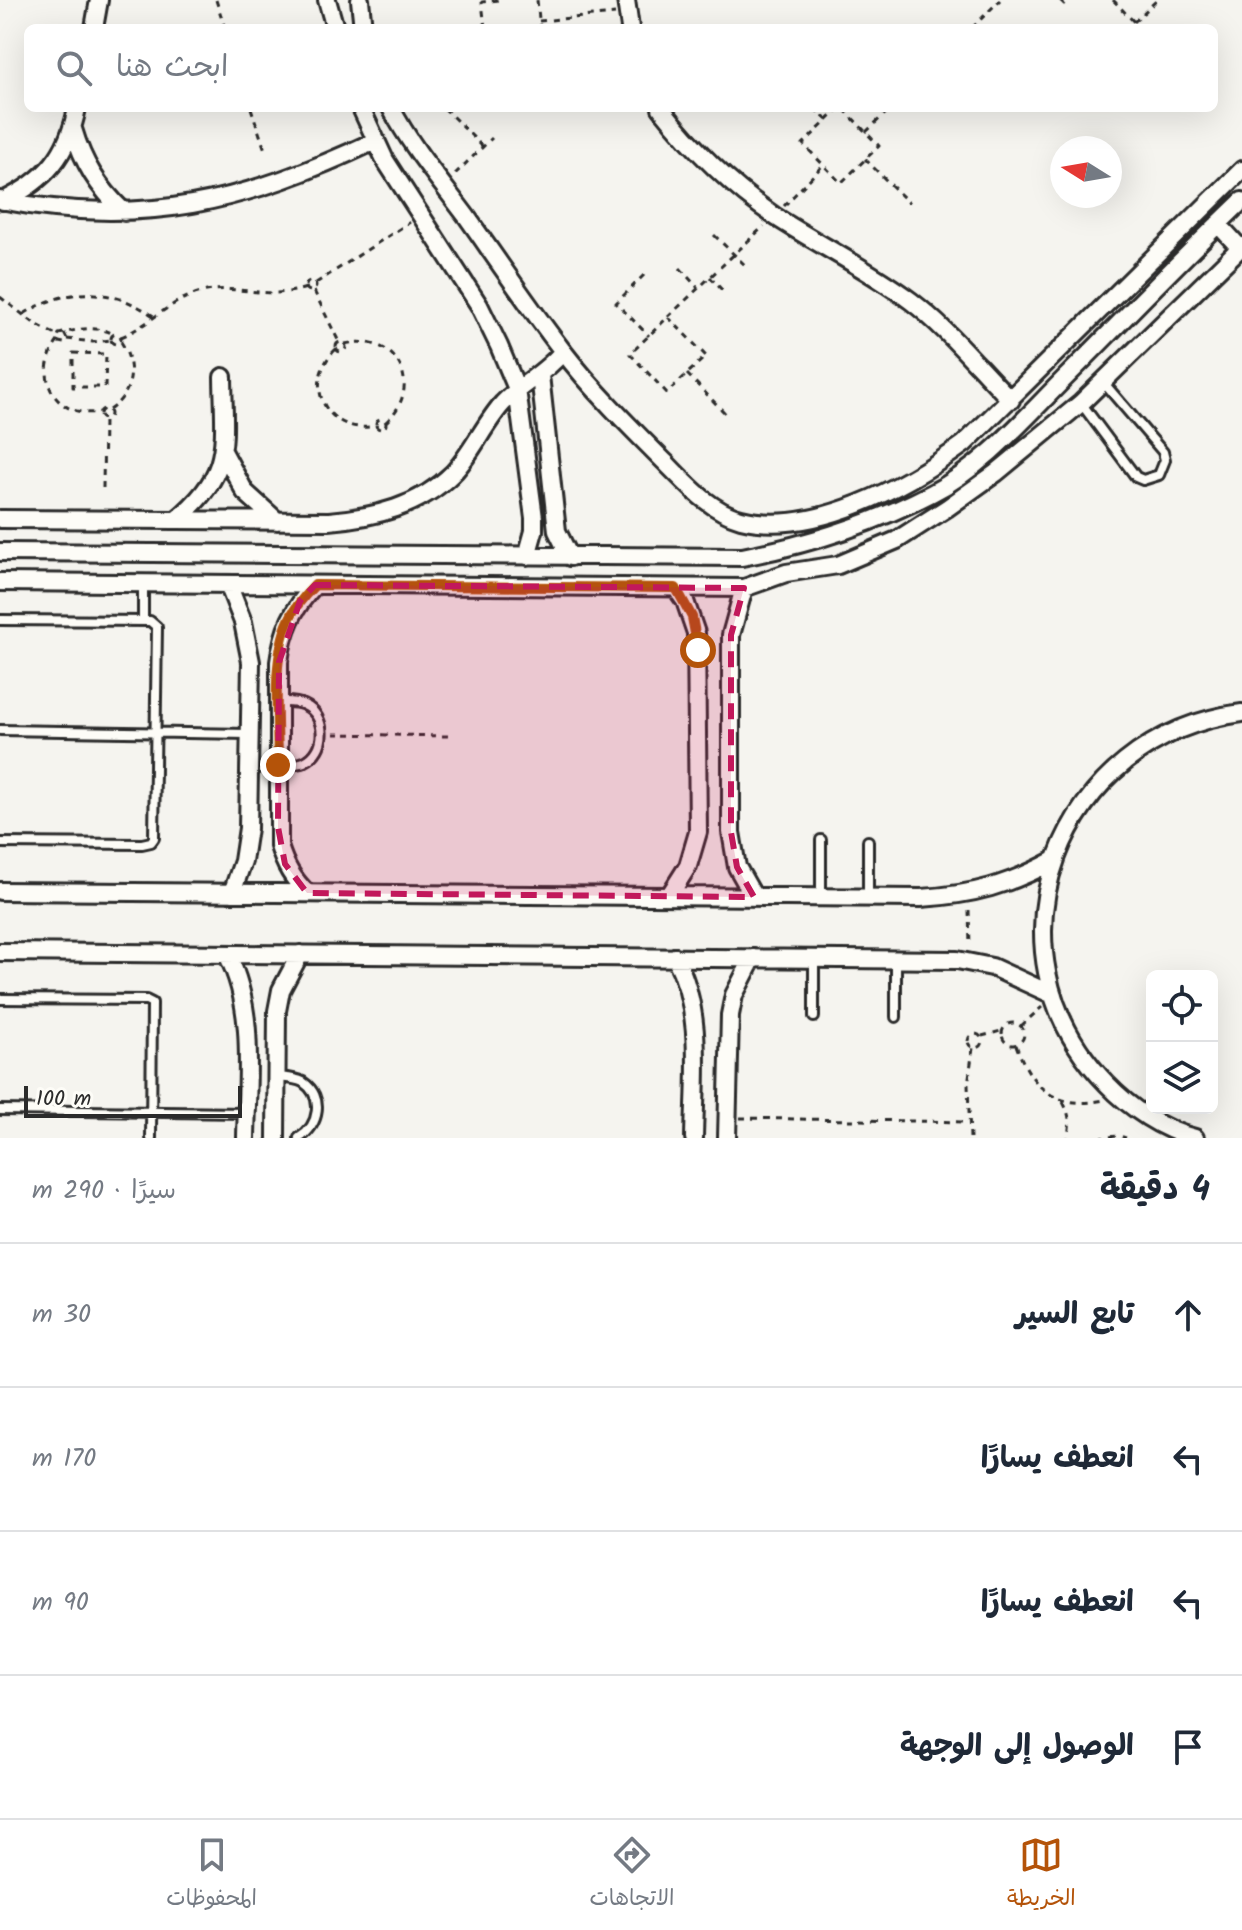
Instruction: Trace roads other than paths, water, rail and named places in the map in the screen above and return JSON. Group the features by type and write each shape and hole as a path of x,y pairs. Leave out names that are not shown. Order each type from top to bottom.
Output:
{"street":[{"path":"95,24 99,0"},
{"path":"327,0 334,24"},
{"path":"360,0 363,24"},
{"path":"1,201 26,190 46,173 62,152 73,129 76,112"},
{"path":"363,112 420,215 479,305 517,389 534,518 527,556"},
{"path":"1,201 43,208 124,212 167,209 251,192 292,178 372,133 390,112"},
{"path":"393,112 563,351 691,488 738,518 765,523 830,513 901,486 934,467 1011,400 1242,170"},
{"path":"665,112 715,169 775,216 914,303 1011,400"},
{"path":"73,129 91,175 124,212"},
{"path":"0,552 742,557 784,549 934,493 976,463 1019,425 1242,201"},
{"path":"0,582 744,588 786,573 838,565 897,540 996,473 1081,403 1241,247 1218,224"},
{"path":"3,517 277,521 363,518 396,509 426,494 453,473 500,406 517,389 540,375 563,351"},
{"path":"540,375 557,531 570,557"},
{"path":"176,520 206,491 224,453 223,377"},
{"path":"224,453 245,492 277,521"},
{"path":"100,553 110,564 110,572 100,583"},
{"path":"168,554 162,558 159,572 168,583"},
{"path":"228,584 243,622 251,658 246,844 232,893"},
{"path":"307,893 294,880 279,846 279,702 282,640 289,619 315,585"},
{"path":"669,896 688,866 698,832 696,633 689,609 676,588"},
{"path":"744,588 731,635 731,832 737,867 754,897"},
{"path":"1195,1138 1152,1120 1120,1097 1092,1069 1070,1036 1053,996 1046,966 1043,930 1046,895 1055,860 1072,822 1126,759 1161,737 1199,721 1242,713"},
{"path":"0,891 921,898 967,894 1024,877 1055,860"},
{"path":"0,952 957,960 992,967 1053,996"},
{"path":"227,954 239,981 246,1010 246,1138"},
{"path":"276,1138 277,1011 281,990 300,954"},
{"path":"675,957 684,975 694,1014 694,1138"},
{"path":"727,1138 730,1015 734,995 753,958"}],"lane":[{"path":"1081,403 1136,477 1143,480 1159,475 1165,460 1163,452 1103,382"},
{"path":"143,583 143,621"},
{"path":"0,620 143,621 153,622 157,627 155,834 151,842 0,843"},
{"path":"278,765 305,762 314,755 322,734 314,712 304,705 279,702"},
{"path":"0,730 250,734"},
{"path":"821,840 821,897"},
{"path":"868,841 868,898"},
{"path":"814,958 814,1017"},
{"path":"896,959 896,1017"},
{"path":"0,999 149,1001 152,1006 151,1138"},
{"path":"276,1077 302,1082 312,1091 317,1103 317,1116 311,1129 299,1138"},
{"path":"0,1110 246,1113"}]}
